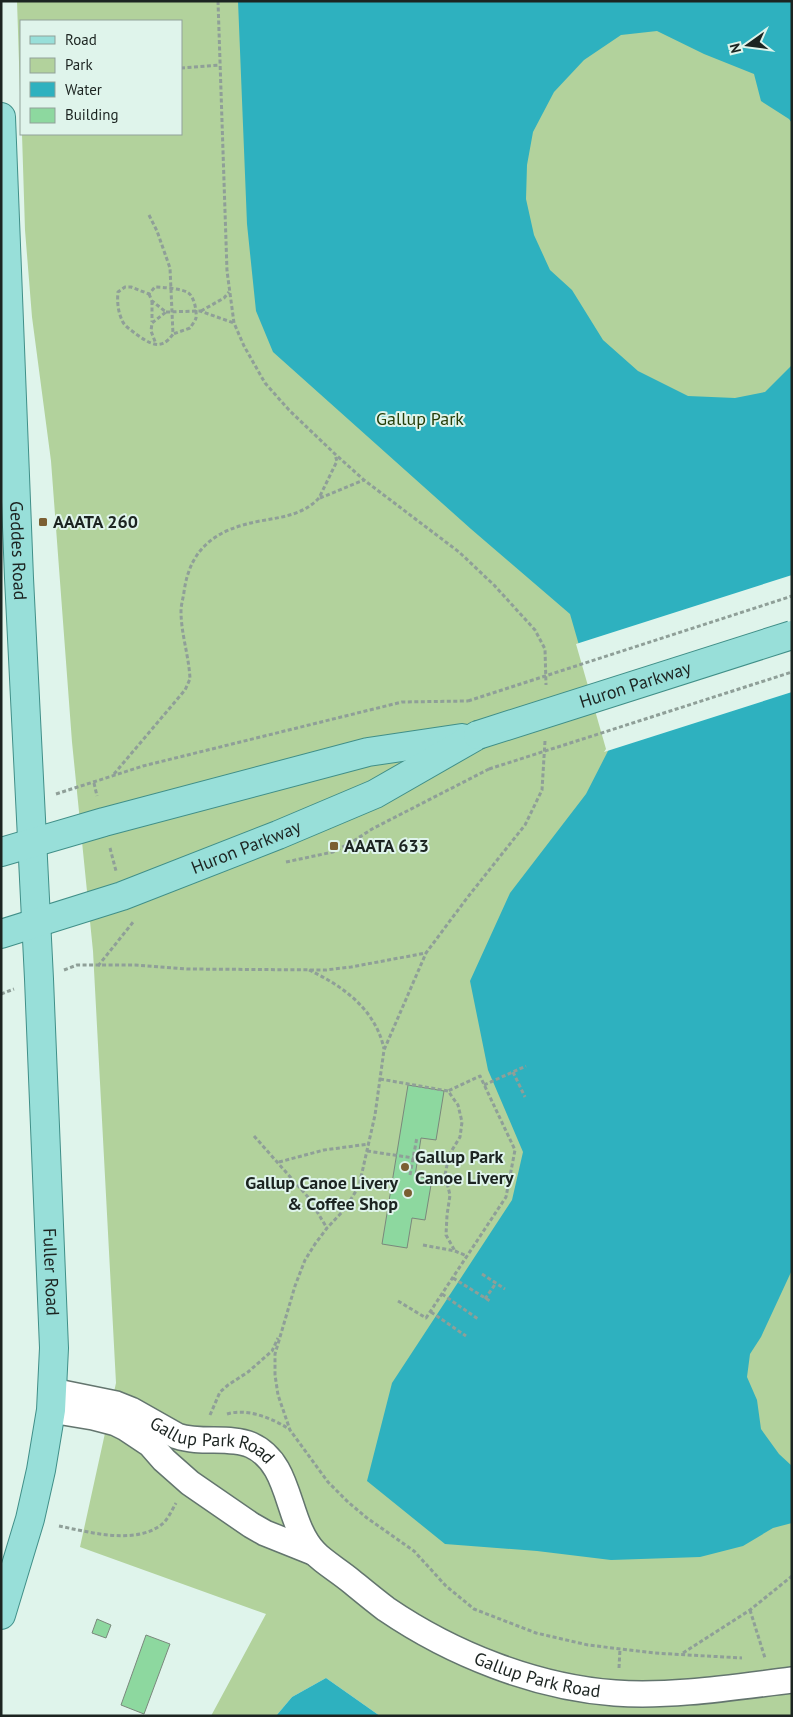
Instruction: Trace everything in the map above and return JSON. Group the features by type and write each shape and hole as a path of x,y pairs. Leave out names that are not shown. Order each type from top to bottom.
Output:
{"main road":[{"name":"Geddes Road","path":"1,117 19,578 36,923"},
{"name":"Huron Parkway","path":"1,852 104,822 368,752 478,735 792,635"},
{"name":"Huron Parkway","path":"1,934 122,896 278,835 375,794 478,735"},
{"name":"Fuller Road","path":"1,1615 30,1519 47,1440 52,1401 54,1348 36,923"}],"lane":[{"name":"Gallup Park Road","path":"52,1401 126,1428 150,1444 164,1460 190,1483 251,1525 265,1533 316,1553"},
{"name":"Gallup Park Road","path":"52,1401 116,1404 131,1410 177,1436 194,1440 243,1442 260,1450 273,1462 278,1471 302,1537 316,1553 385,1608 406,1622 495,1667 541,1680 616,1693 695,1691 792,1680"}],"path":[{"path":"218,1 229,292 234,322 247,353 265,384 289,410 364,480 459,552 494,585 535,630 545,649 546,688"},
{"path":"182,68 220,65"},
{"path":"149,215 157,231 170,268 173,334"},
{"path":"149,294 155,287 188,292 192,296 198,311 190,328 173,334 164,343 156,345 149,343 122,321 117,299 118,292 121,289 131,287 149,294 152,301 151,331 156,345"},
{"path":"198,311 224,298 229,292"},
{"path":"152,301 166,312 198,311 234,322"},
{"path":"152,323 166,312"},
{"path":"319,498 337,461 335,454"},
{"path":"113,776 185,690 190,679 181,610 190,565 207,543 233,528 248,523 287,516 307,509 319,498 364,480"},
{"path":"85,785 164,760 402,702 468,702 792,596"},
{"path":"489,769 792,672"},
{"path":"545,736 542,790 525,825 426,953 384,1050 359,1186 345,1209 327,1228 305,1260 295,1286 275,1354 275,1375 278,1394 290,1430 328,1482 367,1518 414,1551 446,1586 474,1609 536,1633 588,1645 654,1653 746,1658"},
{"path":"94,783 96,791"},
{"path":"110,849 116,874"},
{"path":"98,966 130,925"},
{"path":"71,967 77,965 135,965 188,969 308,970 351,967 426,953"},
{"path":"308,970 341,988 367,1012 378,1028 384,1050"},
{"path":"484,1085 526,1066"},
{"path":"513,1072 525,1097"},
{"path":"380,1079 448,1091 480,1076 516,1150 506,1196 431,1312 426,1318 398,1301"},
{"path":"448,1091 458,1104 462,1122 460,1137 448,1154 445,1175 450,1195 446,1230 448,1241 454,1252"},
{"path":"254,1136 308,1197 327,1228"},
{"path":"410,1176 417,1138"},
{"path":"279,1162 324,1150 368,1144"},
{"path":"367,1150 447,1164"},
{"path":"424,1245 467,1256"},
{"path":"482,1274 505,1289"},
{"path":"453,1278 490,1302"},
{"path":"485,1299 496,1283"},
{"path":"442,1294 478,1319"},
{"path":"431,1312 466,1336"},
{"path":"682,1654 750,1610 792,1576"},
{"path":"750,1610 765,1658"},
{"path":"756,1658 774,1658"}],"green space":[{"name":"Gallup Park","path":"17,1 792,1 792,1716 380,1716 326,1678 292,1697 276,1716 211,1716 266,1614 80,1547 116,1383 93,951 72,742 51,461 32,317 25,230 22,135 182,135 182,20 20,20 20,92"}],"water":[{"path":"238,1 792,1 792,123 789,119 761,101 754,74 704,54 657,31 621,35 584,60 554,92 533,132 527,165 526,199 534,235 550,270 572,290 603,340 638,371 688,396 735,398 765,392 792,365 792,1270 761,1337 750,1354 747,1377 757,1400 761,1429 779,1454 792,1466 792,1523 773,1528 743,1546 700,1557 611,1560 537,1551 445,1544 367,1481 392,1383 512,1200 523,1152 488,1070 470,981 510,893 586,794 609,749 570,614 471,529 273,352 256,311 247,224"},
{"path":"326,1678 380,1716 276,1716 292,1697"}],"pier":[{"path":"792,575 792,692 604,752 606,749 576,644"}],"building":[{"name":"Gallup Park Canoe Livery","path":"408,1085 444,1091 436,1140 421,1138 415,1176 432,1179 425,1220 412,1218 407,1248 382,1244"},
{"path":"97,1619 111,1625 106,1638 92,1633"},
{"path":"146,1635 170,1644 144,1714 121,1705"}],"place":[{"name":"AAATA 260","path":"43,522"},
{"name":"AAATA 633","path":"334,846"},
{"name":"Gallup Park Canoe Livery","path":"405,1167"},
{"name":"Gallup Canoe Livery & Coffee Shop","path":"408,1193"}]}
